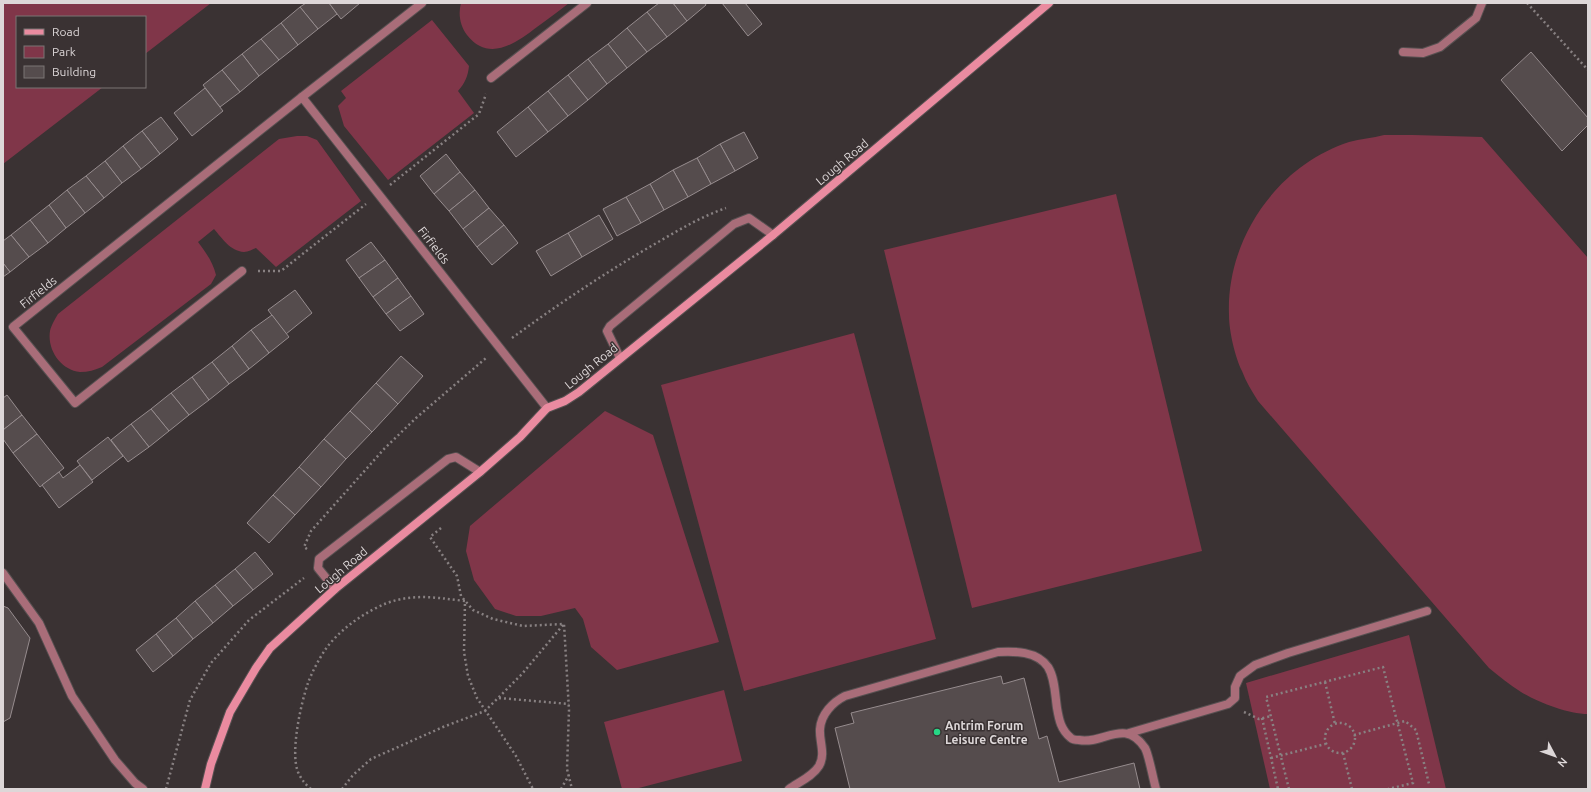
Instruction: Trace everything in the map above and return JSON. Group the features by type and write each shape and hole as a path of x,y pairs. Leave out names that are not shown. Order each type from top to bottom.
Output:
{"street":[{"name":"Firfields","path":"242,271 75,403 13,327 422,3"},
{"path":"491,78 587,3"},
{"name":"Lough Road","path":"205,789 222,730 230,712 256,668 270,648 335,589 480,472 520,437 547,408 565,401 579,392 773,235 1049,3"},
{"path":"1403,52 1423,53 1440,47 1476,18 1482,3"},
{"name":"Firfields","path":"302,97 547,408"},
{"path":"620,358 607,331 610,326 734,224 749,218 773,235"},
{"path":"335,589 318,568 319,559 448,459 456,457 480,472"},
{"path":"3,573 39,623 72,696 115,760 135,783 143,789"},
{"path":"789,789 810,775 819,766 822,753 820,729 823,719 836,700 845,696 998,652 1011,651 1025,653 1040,659 1048,667 1053,682 1063,730 1072,739 1086,742 1119,733 1129,734 1228,704 1235,698 1235,687 1240,676 1255,665 1288,653 1427,610"},
{"path":"1129,734 1146,749 1156,789"}],"path":[{"path":"1527,3 1588,70"},
{"path":"446,523 430,537 457,576 461,596 473,610 493,619 523,626 564,624"},
{"path":"166,789 190,700 211,663 249,620 318,568"},
{"path":"311,789 304,783 298,771 295,752 301,709 309,682 326,650 347,626 374,609 401,598 426,596 465,601"},
{"path":"465,601 464,652 468,676 477,698 516,756 533,789"},
{"path":"342,789 352,775 371,759 443,727 485,711 522,674 564,624"},
{"path":"564,624 569,704 567,769 572,789"},
{"path":"1289,789 1266,697 1382,667 1413,783 1388,789"},
{"path":"1325,682 1335,724"},
{"path":"499,698 569,704"},
{"path":"1235,698 1242,711 1259,719 1271,716"},
{"path":"1262,718 1278,789"},
{"path":"1354,735 1405,721 1416,730 1429,784"},
{"path":"1340,723 1349,726 1354,735 1355,740 1351,748 1342,753 1333,751 1325,744 1325,735 1331,726 1335,724 1340,723"},
{"path":"1271,758 1325,744"},
{"path":"1342,753 1352,789"},
{"path":"561,789 569,775"}],"green space":[{"path":"3,3 211,3 146,53 146,16 16,16 16,88 102,88 3,164"},
{"path":"461,3 569,3 520,39 502,48 493,49 484,48 475,43 467,35 460,20"},
{"path":"432,20 469,66 466,79 458,91 474,113 388,180 344,126 338,106 346,98 341,91"},
{"path":"1384,135 1482,137 1588,258 1588,714 1562,710 1536,700 1517,689 1489,668 1258,401 1245,379 1237,359 1229,321 1230,287 1236,260 1246,234 1260,209 1278,188 1299,169 1323,153 1349,142"},
{"path":"307,136 317,140 361,201 276,267 256,248 244,252 230,247 214,229 198,242 215,270 216,275 211,284 102,367 91,371 80,372 61,363 53,352 50,338 50,331 53,322 58,314 279,139"},
{"path":"1116,194 1202,551 972,608 884,250"},
{"path":"854,333 936,639 744,691 661,385"},
{"path":"605,411 653,435 719,642 617,670 591,647 583,619 575,608 541,616 516,616 495,609 474,580 466,551 470,526"},
{"path":"1409,635 1446,789 1270,789 1246,683"},
{"path":"724,690 742,761 635,789 622,789 604,722"}],"building":[{"path":"306,3 329,3 337,14 318,29 300,7"},
{"path":"329,3 360,3 341,19"},
{"path":"659,3 673,3 687,21 667,37 647,12"},
{"path":"673,3 705,3 706,5 687,21"},
{"path":"722,3 745,3 762,24 748,36"},
{"path":"300,7 318,29 298,45 281,23"},
{"path":"647,12 667,37 647,52 627,28"},
{"path":"281,23 298,45 279,60 261,39"},
{"path":"627,28 647,52 627,68 608,44"},
{"path":"261,39 279,60 259,76 242,54"},
{"path":"608,44 627,68 607,84 588,59"},
{"path":"1531,52 1588,118 1588,125 1562,151 1501,80"},
{"path":"242,54 259,76 240,92 222,70"},
{"path":"588,59 607,84 588,100 568,75"},
{"path":"222,70 240,92 220,107 203,85"},
{"path":"568,75 588,100 568,116 548,91"},
{"path":"205,88 223,111 192,136 174,113"},
{"path":"548,91 568,116 548,132 528,107"},
{"path":"528,107 548,132 516,157 497,132"},
{"path":"161,117 178,139 160,154 142,131"},
{"path":"142,131 160,154 141,169 123,146"},
{"path":"744,132 758,158 735,171 720,144"},
{"path":"720,144 735,171 711,184 697,158"},
{"path":"123,146 141,169 122,183 105,161"},
{"path":"446,154 460,172 434,194 420,176"},
{"path":"697,158 711,184 688,197 673,170"},
{"path":"105,161 122,183 104,198 86,176"},
{"path":"673,170 688,197 664,210 650,184"},
{"path":"460,172 475,190 449,211 434,194"},
{"path":"86,176 104,198 85,213 67,190"},
{"path":"650,184 664,210 641,223 626,197"},
{"path":"67,190 85,213 66,228 49,205"},
{"path":"475,190 489,208 463,229 449,211"},
{"path":"626,197 641,223 617,236 603,209"},
{"path":"49,205 66,228 48,243 30,220"},
{"path":"489,208 504,225 477,247 463,229"},
{"path":"599,215 613,239 582,257 568,233"},
{"path":"30,220 48,243 29,257 11,235"},
{"path":"504,225 518,243 492,265 477,247"},
{"path":"568,233 582,257 551,276 536,251"},
{"path":"11,235 29,257 10,272 3,263 3,241"},
{"path":"371,242 385,260 359,278 346,260"},
{"path":"385,260 398,278 373,297 359,278"},
{"path":"3,263 10,272 3,277"},
{"path":"398,278 411,296 386,314 373,297"},
{"path":"295,290 312,313 286,334 268,310"},
{"path":"411,296 424,314 400,331 386,314"},
{"path":"272,315 289,337 269,353 251,330"},
{"path":"251,330 269,353 249,369 232,346"},
{"path":"232,346 249,369 229,384 212,362"},
{"path":"401,356 423,376 398,404 376,383"},
{"path":"212,362 229,384 209,400 192,377"},
{"path":"192,377 209,400 189,415 171,393"},
{"path":"376,383 398,404 372,432 350,411"},
{"path":"171,393 189,415 169,431 151,409"},
{"path":"7,395 22,415 3,430 3,398"},
{"path":"151,409 169,431 149,447 131,424"},
{"path":"350,411 372,432 346,459 324,439"},
{"path":"22,415 37,434 13,453 3,439 3,430"},
{"path":"131,424 149,447 128,462 111,440"},
{"path":"37,434 64,468 40,487 13,453"},
{"path":"108,437 123,456 92,480 77,461"},
{"path":"324,439 346,459 321,487 299,467"},
{"path":"80,465 93,482 59,508 42,485 59,472 63,478"},
{"path":"299,467 321,487 295,515 273,495"},
{"path":"273,495 295,515 269,543 247,523"},
{"path":"255,552 273,574 253,590 235,569"},
{"path":"235,569 253,590 233,606 215,585"},
{"path":"215,585 233,606 213,623 195,601"},
{"path":"195,601 213,623 193,639 176,618"},
{"path":"3,606 8,608 30,638 10,718 3,722"},
{"path":"176,618 193,639 173,656 156,634"},
{"path":"156,634 173,656 153,672 136,650"},
{"name":"Antrim Forum Leisure Centre","path":"1001,676 1003,684 1024,678 1039,739 1047,736 1059,782 1134,763 1140,789 850,789 835,728 854,723 851,713"}],"place":[{"name":"Antrim Forum Leisure Centre","path":"937,732"}]}
